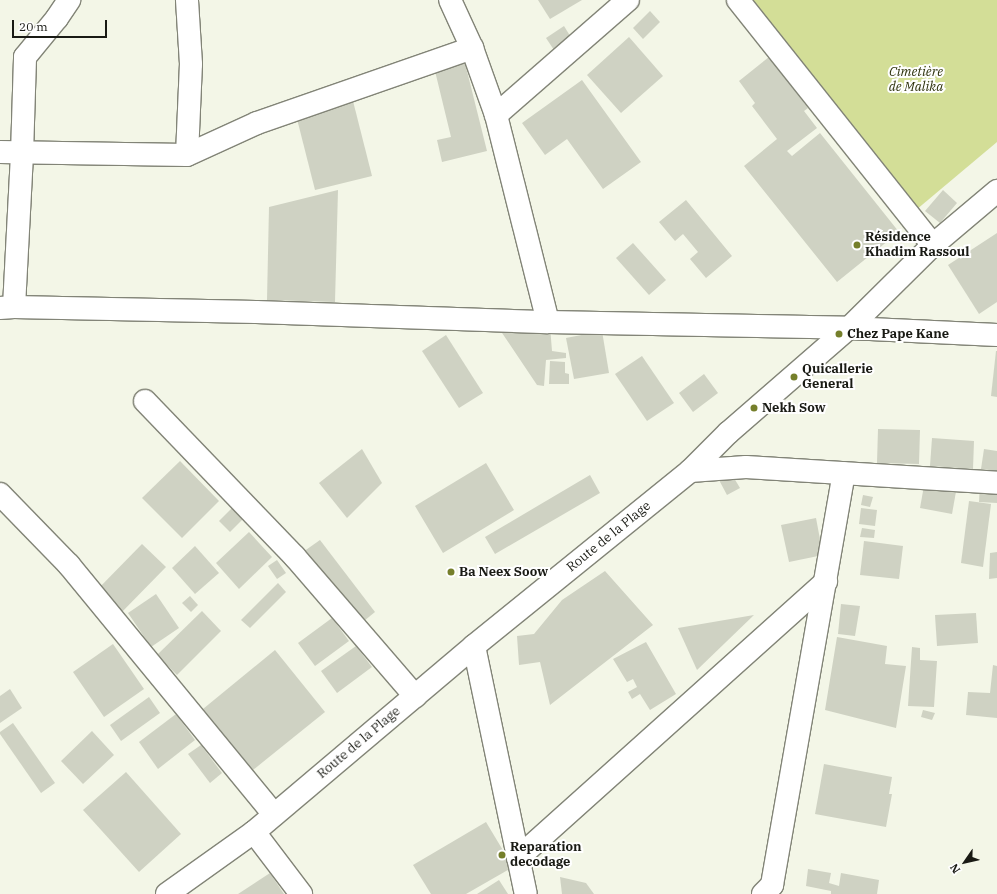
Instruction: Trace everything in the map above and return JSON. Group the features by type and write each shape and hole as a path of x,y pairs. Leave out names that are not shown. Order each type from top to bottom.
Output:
{"street":[{"path":"69,0 57,18 25,57 22,154 7,308 256,312 548,322 849,328 997,335"},
{"path":"187,0 191,64 187,155"},
{"path":"450,0 472,48 496,115 548,322"},
{"path":"496,115 628,0"},
{"path":"738,0 933,245"},
{"path":"0,152 22,154 187,155 257,124 472,48"},
{"name":"Route de la Plage","path":"167,894 254,832 474,646 690,471 728,433 849,328 933,245 997,190"},
{"path":"145,401 295,557 415,696"},
{"path":"690,471 746,467 997,483"},
{"path":"763,894 772,885 844,473"},
{"path":"0,494 70,565 274,815"},
{"path":"518,858 826,582"},
{"path":"474,646 526,894"},
{"path":"254,832 301,894"}],"green space":[{"name":"Cimetière de Malika","path":"748,0 997,0 997,142 916,210"}],"building":[{"path":"538,0 582,0 550,19"},
{"path":"650,11 660,22 643,39 633,28"},
{"path":"564,26 572,39 554,50 546,38"},
{"path":"629,37 663,76 621,113 587,75"},
{"path":"769,57 808,108 804,111 817,128 787,151 792,156 820,133 899,232 837,282 744,166 777,139 752,106 755,103 739,81"},
{"path":"465,63 487,151 442,162 437,140 451,137 435,71"},
{"path":"582,80 641,162 603,189 567,139 545,155 522,123"},
{"path":"353,101 372,176 315,190 296,115"},
{"path":"338,190 335,302 267,300 269,207"},
{"path":"943,190 957,203 940,223 925,211"},
{"path":"686,200 732,256 706,278 690,259 698,252 683,234 675,241 659,222"},
{"path":"997,233 997,302 979,314 948,265"},
{"path":"633,243 666,280 649,295 616,258"},
{"path":"550,326 552,351 566,353 566,358 546,360 544,386 537,385 498,327"},
{"path":"602,331 609,373 574,379 566,338"},
{"path":"446,335 483,393 459,408 422,351"},
{"path":"997,351 997,397 991,396"},
{"path":"642,356 674,403 647,421 615,374"},
{"path":"550,361 565,362 565,373 569,374 569,384 549,384"},
{"path":"704,374 718,393 693,412 679,393"},
{"path":"878,429 920,430 919,464 877,463"},
{"path":"932,438 974,441 973,469 930,466"},
{"path":"362,449 382,483 347,518 319,483"},
{"path":"984,449 997,451 997,471 981,469"},
{"path":"180,461 219,501 182,538 142,498"},
{"path":"486,463 514,510 443,553 415,506"},
{"path":"731,473 740,488 727,495 719,480"},
{"path":"590,475 600,493 495,554 485,537"},
{"path":"925,480 957,486 952,514 920,508"},
{"path":"980,483 997,485 997,503 979,502"},
{"path":"863,495 873,497 870,507 861,505"},
{"path":"969,501 991,504 983,567 961,563"},
{"path":"233,507 244,518 230,532 219,521"},
{"path":"861,508 877,510 875,526 859,524"},
{"path":"816,518 823,555 789,562 781,525"},
{"path":"862,528 875,530 874,538 860,537"},
{"path":"249,532 272,557 239,589 216,563"},
{"path":"320,540 375,612 359,625 303,552"},
{"path":"864,541 903,546 899,579 860,575"},
{"path":"142,544 166,567 119,615 95,592"},
{"path":"195,546 219,573 195,594 172,568"},
{"path":"997,552 997,578 989,579 990,553"},
{"path":"277,560 286,573 277,579 268,566"},
{"path":"605,571 653,625 550,705 540,662 519,665 517,636 534,634 562,600"},
{"path":"278,583 286,592 250,628 241,620"},
{"path":"156,594 179,628 151,647 128,613"},
{"path":"190,596 198,605 191,612 182,603"},
{"path":"841,604 860,606 855,636 838,634"},
{"path":"202,611 221,631 177,675 157,655"},
{"path":"976,613 978,643 937,646 935,615"},
{"path":"754,615 697,670 678,628"},
{"path":"332,618 349,641 315,666 298,643"},
{"path":"837,637 887,646 885,664 906,666 896,728 825,710"},
{"path":"646,642 676,694 650,710 640,694 632,699 628,692 637,687 633,679 627,682 613,659"},
{"path":"113,644 144,689 104,717 73,672"},
{"path":"356,646 372,667 337,693 321,671"},
{"path":"912,647 920,648 920,660 937,661 934,707 908,706"},
{"path":"275,650 325,712 253,770 203,709"},
{"path":"993,665 997,666 997,718 966,715 968,692 990,693"},
{"path":"10,689 22,708 0,723 0,696"},
{"path":"149,697 160,713 121,741 110,725"},
{"path":"923,710 935,713 932,720 921,717"},
{"path":"176,714 195,740 158,769 139,742"},
{"path":"13,723 55,783 41,793 0,734 0,732"},
{"path":"92,731 114,755 83,784 61,761"},
{"path":"201,745 222,773 210,783 188,754"},
{"path":"824,764 892,777 889,794 892,794 886,827 815,814"},
{"path":"126,772 181,834 139,872 83,810"},
{"path":"486,822 513,867 466,894 431,894 413,865"},
{"path":"808,869 831,873 829,883 839,886 841,873 879,880 877,894 831,894 831,891 806,886"},
{"path":"270,873 284,894 238,894"},
{"path":"560,877 586,883 594,894 562,894"},
{"path":"499,880 508,894 477,894"}],"place":[{"name":"Résidence Khadim Rassoul","path":"857,245"},
{"name":"Chez Pape Kane","path":"839,334"},
{"name":"Quicallerie General","path":"794,377"},
{"name":"Nekh Sow","path":"754,408"},
{"name":"Ba Neex Soow","path":"451,572"},
{"name":"Reparation decodage","path":"502,855"}]}
